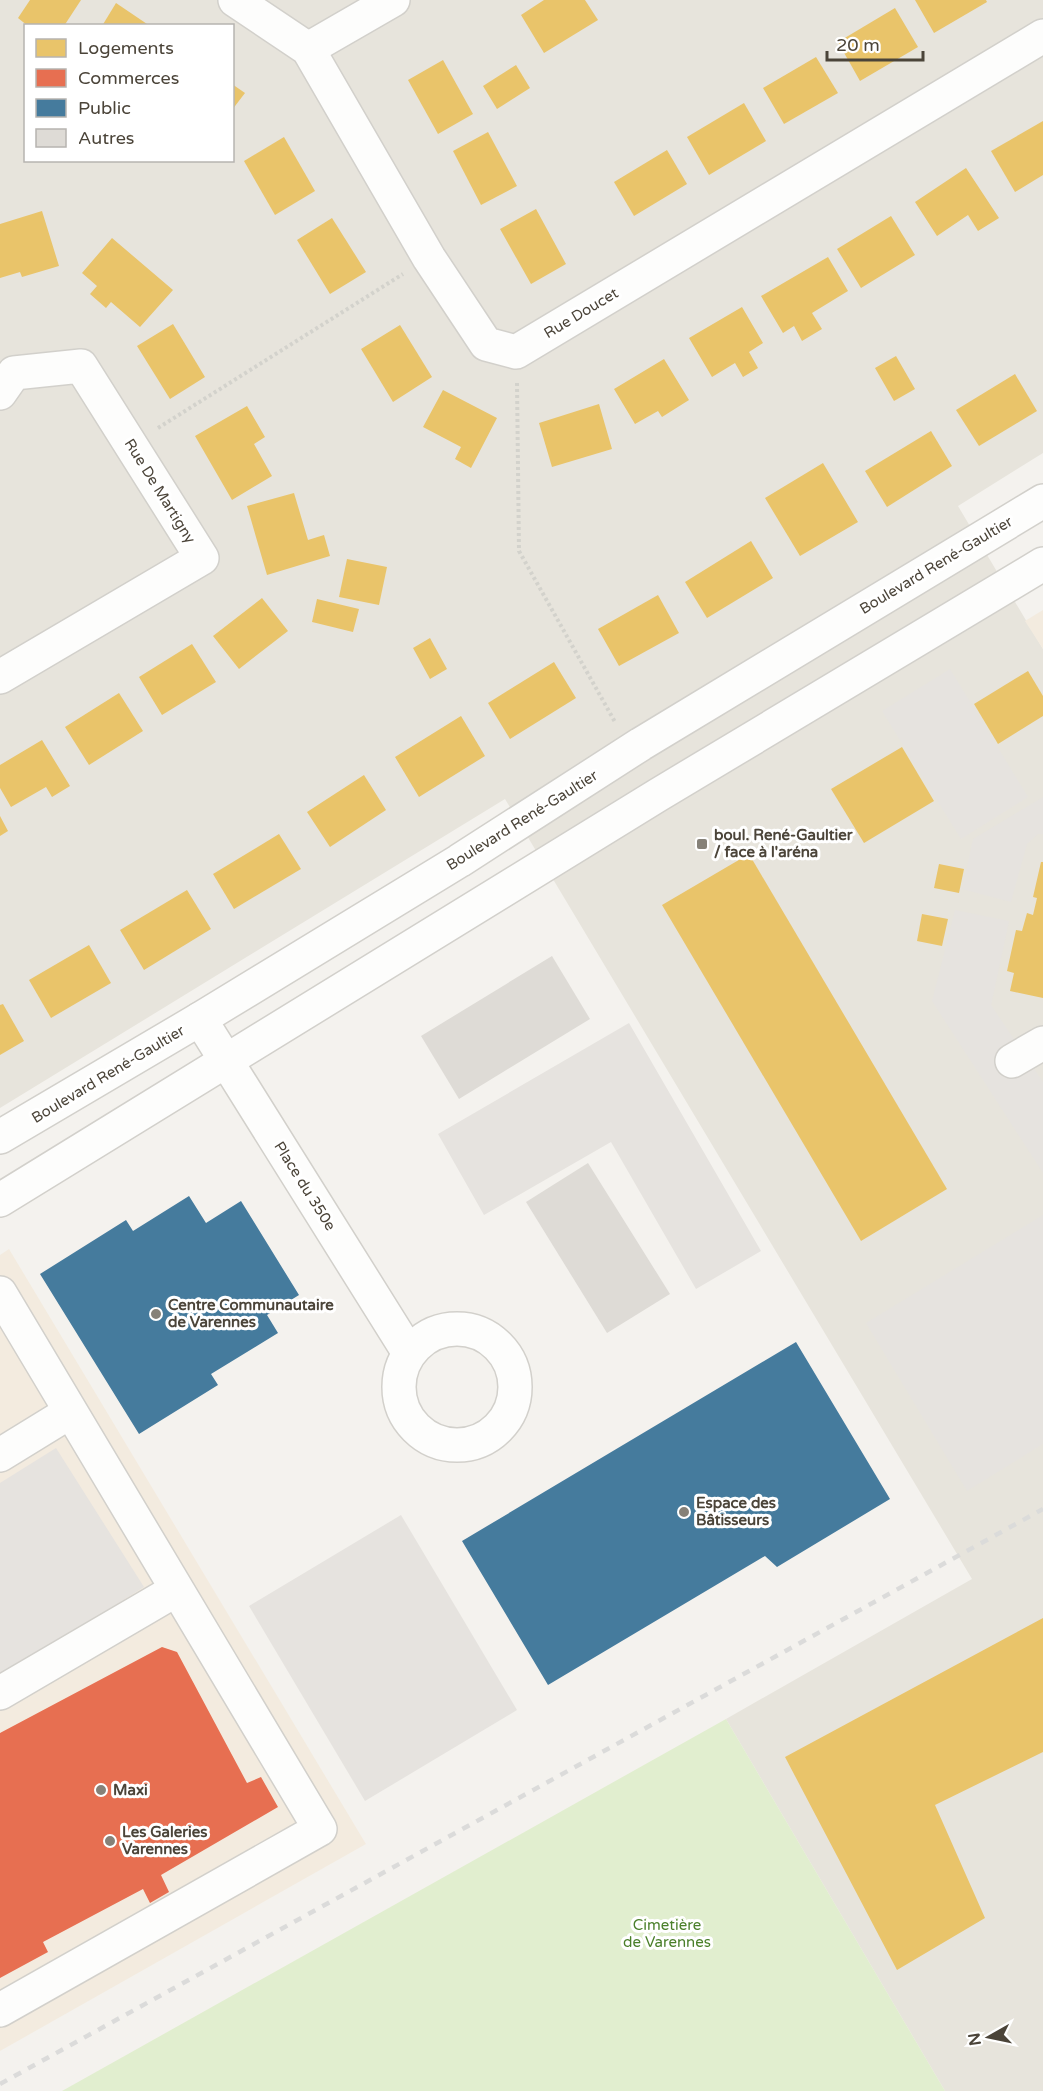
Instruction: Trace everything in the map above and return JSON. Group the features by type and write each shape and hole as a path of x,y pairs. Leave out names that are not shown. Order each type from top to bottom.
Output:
{"street":[{"path":"235,0 308,50 429,258 486,344 516,352"},
{"path":"308,50 393,0"},
{"name":"Rue Doucet","path":"516,352 1043,36"},
{"name":"Rue De Martigny","path":"0,393 15,373 81,366 202,558 0,676"},
{"name":"Boulevard René-Gaultier","path":"0,1137 200,1019 459,861 631,751 1043,501"},
{"path":"0,1200 658,795 1041,569"},
{"path":"459,861 484,902"},
{"name":"Place du 350e","path":"200,1019 409,1353"},
{"path":"1012,1061 1043,1043"},
{"path":"0,1293 320,1829 0,2010"},
{"path":"0,1455 70,1412"},
{"path":"0,1693 176,1590"}],"path":[{"path":"131,445 429,258"},
{"path":"516,352 519,551 631,751"}],"shaded area":[{"path":"0,0 1043,0 1043,453 958,506 1043,649 1043,2091 945,2091 726,1719 972,1579 505,799 0,1108"},
{"path":"1043,610 1043,649 1025,621"},
{"path":"950,669 1028,797 961,839 882,711"},
{"path":"1043,797 1043,834 1038,834 1027,844 1011,902 962,889 973,839"},
{"path":"955,910 1009,921 991,1005 1043,1082 1043,1173 932,1001"},
{"path":"629,1023 761,1251 696,1289 611,1142 484,1215 438,1134"},
{"path":"1043,1215 1043,1444 967,1491 866,1323"},
{"path":"9,1249 366,1844 0,2051 0,1255"},
{"path":"56,1448 144,1587 0,1678 0,1483"},
{"path":"401,1515 517,1710 365,1801 249,1606"}],"green space":[{"name":"Cimetière de Varennes","path":"726,1719 945,2091 62,2091"}],"building: Logements":[{"path":"30,0 81,0 65,24 26,24 18,18"},
{"path":"544,0 585,0 598,20 544,53 521,15"},
{"path":"915,0 986,0 987,2 934,33"},
{"path":"116,3 147,24 103,24"},
{"path":"895,8 918,47 860,81 838,42"},
{"path":"816,57 838,93 784,124 763,88"},
{"path":"443,60 473,114 438,134 408,80"},
{"path":"516,65 530,88 497,109 483,86"},
{"path":"234,85 245,93 234,107"},
{"path":"744,103 766,141 709,175 687,137"},
{"path":"1043,121 1043,175 1015,192 991,151"},
{"path":"488,132 517,186 481,205 453,151"},
{"path":"284,137 315,191 275,215 244,161"},
{"path":"667,150 687,184 634,216 614,182"},
{"path":"966,168 999,218 978,231 968,215 937,236 915,202"},
{"path":"536,209 566,264 531,284 500,229"},
{"path":"42,211 59,266 22,277 20,272 0,278 0,224"},
{"path":"891,216 915,255 861,288 837,249"},
{"path":"332,218 366,272 330,294 297,240"},
{"path":"112,238 173,290 140,327 111,302 106,308 90,294 97,286 82,273"},
{"path":"828,257 848,291 812,313 822,329 802,341 794,326 783,333 761,296"},
{"path":"742,307 763,343 749,352 758,368 743,377 735,363 712,377 689,338"},
{"path":"173,324 205,377 170,399 137,346"},
{"path":"400,325 432,377 393,402 361,349"},
{"path":"896,356 915,389 894,401 875,368"},
{"path":"664,359 689,400 662,417 658,411 635,424 614,389"},
{"path":"1015,374 1037,411 979,446 956,410"},
{"path":"443,390 497,418 471,468 455,459 461,447 423,427"},
{"path":"599,404 612,449 552,467 539,423"},
{"path":"247,406 265,437 254,444 272,476 232,500 195,436"},
{"path":"931,431 952,466 887,507 865,471"},
{"path":"823,463 858,522 800,556 765,498"},
{"path":"294,493 308,540 324,535 330,556 267,575 247,506"},
{"path":"751,541 773,578 707,618 685,582"},
{"path":"347,559 387,567 379,605 339,597"},
{"path":"658,595 679,633 619,666 598,629"},
{"path":"262,598 288,631 239,669 213,636"},
{"path":"317,599 359,609 353,632 312,622"},
{"path":"430,638 447,669 430,679 413,648"},
{"path":"192,644 216,682 162,715 139,677"},
{"path":"554,662 576,698 510,739 488,703"},
{"path":"1028,671 1043,696 1043,716 998,744 974,704"},
{"path":"119,693 143,731 89,765 65,727"},
{"path":"461,716 485,756 419,797 395,757"},
{"path":"42,740 70,786 52,797 46,787 11,807 0,788 0,765"},
{"path":"902,747 934,801 864,843 831,789"},
{"path":"364,775 386,810 330,847 307,812"},
{"path":"0,816 8,831 0,836"},
{"path":"279,834 301,869 234,909 213,874"},
{"path":"749,854 947,1189 861,1241 662,905"},
{"path":"1041,862 1043,862 1043,998 1010,991 1014,973 1007,971 1016,930 1022,931 1027,913 1033,915 1037,898 1033,897"},
{"path":"939,864 964,869 959,893 934,888"},
{"path":"187,890 211,929 144,970 120,930"},
{"path":"922,914 948,919 942,946 917,941"},
{"path":"89,945 111,983 51,1018 29,980"},
{"path":"3,1004 24,1041 0,1055 0,1005"},
{"path":"1043,1618 1043,1752 935,1805 985,1918 897,1970 785,1757"}],"building: Commerces":[{"name":"Les Galeries Varennes","path":"162,1647 177,1652 247,1783 261,1777 278,1807 161,1875 169,1892 150,1903 143,1889 43,1942 48,1952 0,1978 0,1733"}],"building: Public":[{"path":"189,1196 206,1223 241,1201 299,1295 267,1315 278,1333 211,1374 218,1385 139,1434 40,1274 126,1220 133,1231"},
{"name":"Espace des Bâtisseurs","path":"796,1342 890,1499 777,1567 765,1556 548,1685 462,1541"}],"building: Autres":[{"path":"552,956 590,1019 459,1099 421,1036"},
{"path":"588,1163 670,1294 607,1333 526,1202"}],"railway":[{"path":"0,2084 1043,1509"}],"place":[{"name":"boul. René-Gaultier / face à l'aréna","path":"702,844"},
{"name":"Centre Communautaire de Varennes","path":"156,1314"},
{"name":"Espace des Bâtisseurs","path":"684,1512"},
{"name":"Maxi","path":"101,1790"},
{"name":"Les Galeries Varennes","path":"110,1841"}]}
